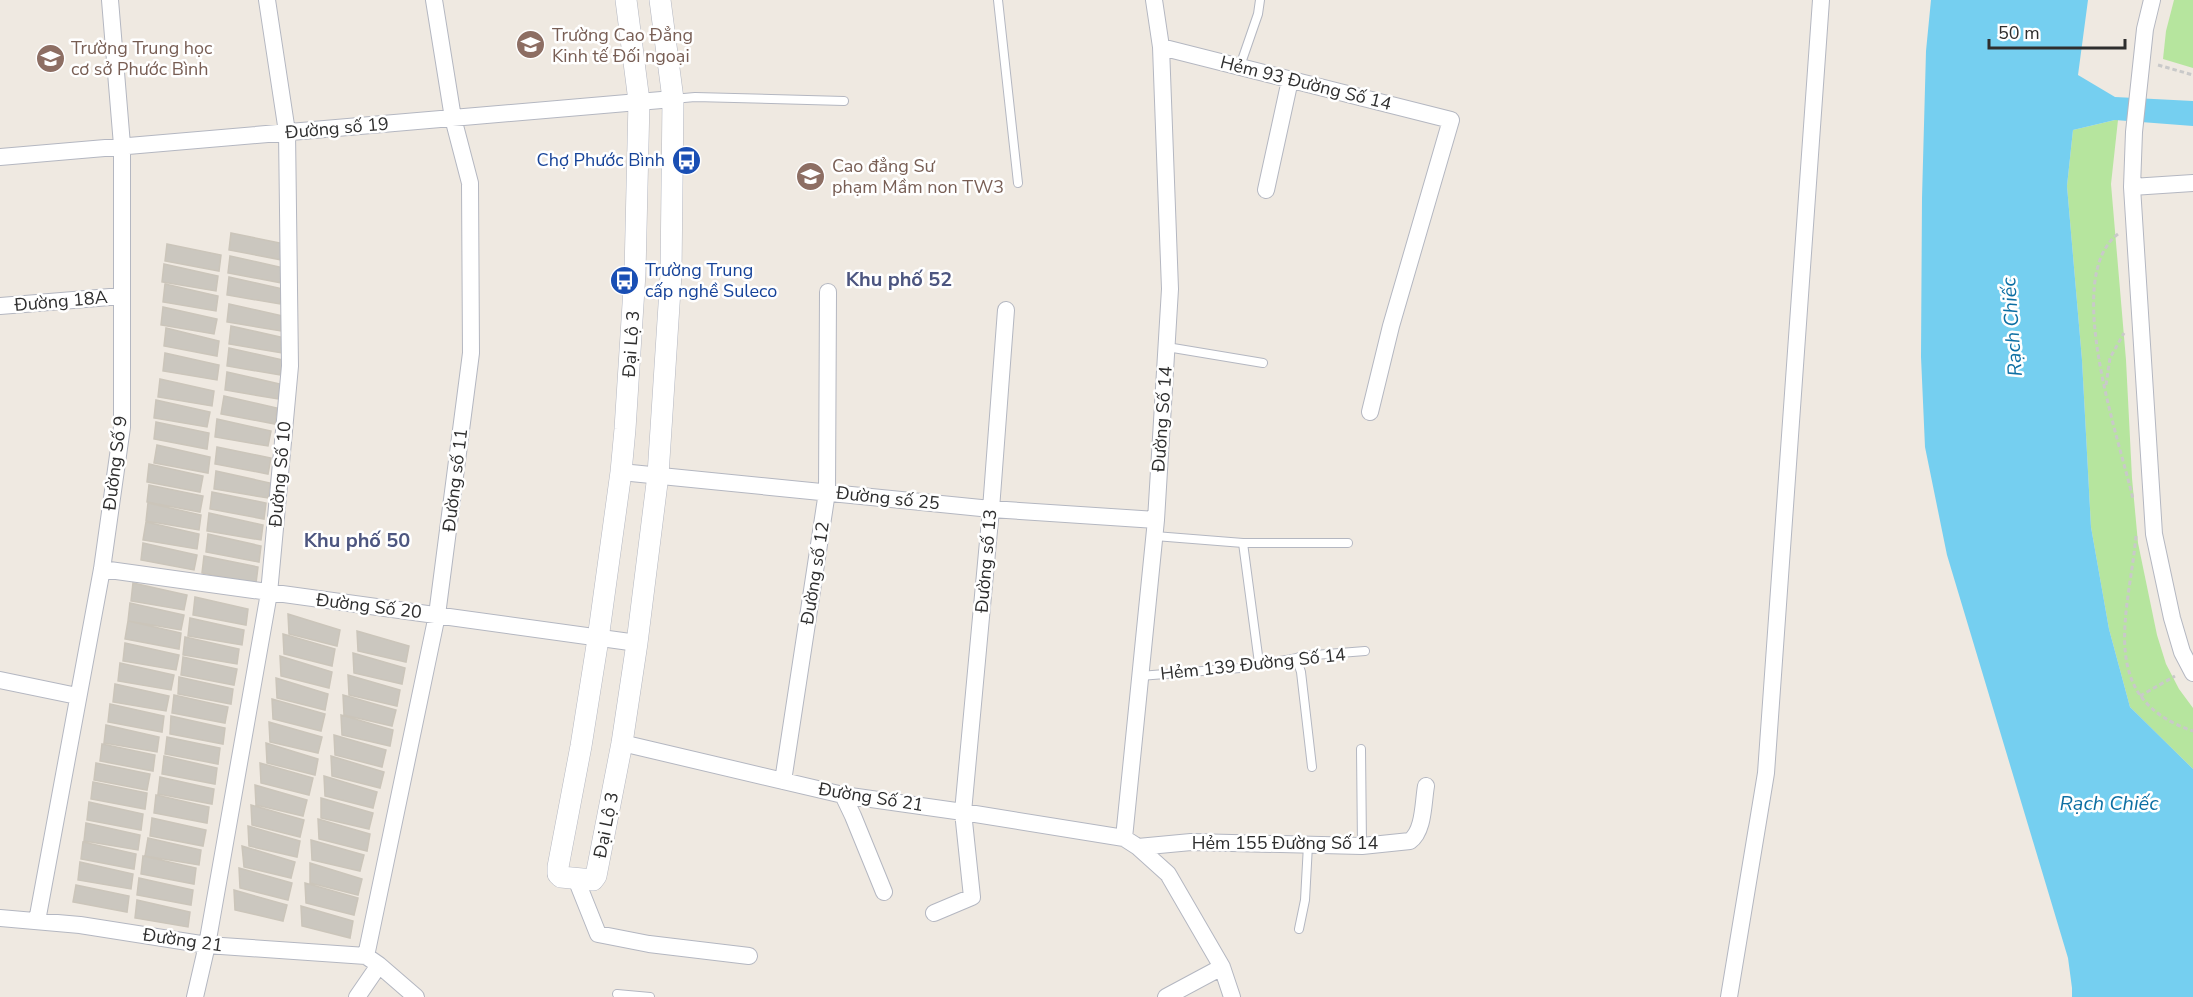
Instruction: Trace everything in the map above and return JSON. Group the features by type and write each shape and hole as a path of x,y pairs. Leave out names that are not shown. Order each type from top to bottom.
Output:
{"street":[{"name":"Đường Số 9","path":"37,921 102,569 122,427 122,145 110,0"},
{"name":"Đường Số 10","path":"195,997 207,945 269,593 290,366 287,132 267,0"},
{"name":"Đường số 11","path":"373,961 437,615 471,353 470,183 453,118 434,0"},
{"name":"Đại Lộ 3","path":"626,0 639,101 635,273 621,472 581,746 558,867 558,874 561,877 593,880 596,878 622,743 658,475 671,274 673,99 660,0"},
{"name":"Đường Số 14","path":"1131,842 1140,676 1155,528 1170,289 1161,46 1154,0"},
{"path":"1729,997 1766,773 1821,0"},
{"path":"2152,0 2145,29 2134,132 2132,187 2154,534 2172,618 2182,652 2193,673"},
{"name":"Hẻm 93 Đường Số 14","path":"1161,46 1451,120 1391,326 1370,412"},
{"path":"1266,190 1290,80"},
{"name":"Đường số 19","path":"0,156 673,99"},
{"path":"2132,187 2193,183"},
{"name":"Đường số 12","path":"783,780 827,492 828,292"},
{"name":"Đường 18A","path":"0,306 122,296"},
{"name":"Đường số 13","path":"934,913 972,897 963,812 991,510 1006,310"},
{"name":"Đường số 25","path":"621,472 1155,528"},
{"name":"Đường Số 20","path":"102,569 637,643"},
{"path":"0,680 77,696"},
{"name":"Đường Số 21","path":"622,743 843,795 963,812 1131,842"},
{"name":"Hẻm 155 Đường Số 14","path":"1131,842 1362,846 1410,841 1416,837 1419,829 1426,786"},
{"path":"843,795 854,816 884,892"},
{"path":"1131,842 1168,874 1222,967 1232,997"},
{"path":"576,879 598,934 649,944 748,956"},
{"name":"Đường 21","path":"0,918 80,925 207,945 373,961"},
{"path":"357,997 373,961 416,997"},
{"path":"1166,997 1222,967"}],"lane":[{"path":"998,0 1018,183"},
{"path":"1240,66 1258,14 1260,0"},
{"path":"673,99 695,97 844,101"},
{"path":"1167,347 1263,363"},
{"path":"1155,528 1243,543 1348,543"},
{"path":"1243,543 1259,663"},
{"name":"Hẻm 139 Đường Số 14","path":"1140,676 1240,668 1302,656 1365,651"},
{"path":"1294,659 1299,663 1301,672 1312,767"},
{"path":"1361,749 1362,846"},
{"path":"1299,929 1305,900 1308,844"},
{"path":"616,994 650,997"}],"path":[{"path":"2158,65 2193,75"},
{"path":"2118,234 2105,246 2101,256 2095,292 2096,342 2105,390 2134,505"},
{"path":"2105,390 2110,358 2126,331"},
{"path":"2136,529 2124,613 2123,641 2127,668 2140,696 2161,716 2193,731"},
{"path":"2140,696 2175,676"}],"green space":[{"path":"2174,0 2193,0 2193,68 2163,59 2166,31"},
{"path":"2118,120 2111,184 2138,543 2157,635 2166,664 2179,689 2193,708 2193,769 2130,707 2109,629 2091,527 2082,360 2067,186 2073,130"}],"water":[{"name":"Rạch Chiếc","path":"1931,0 2088,0 2078,75 2115,97 2193,101 2193,126 2115,120 2073,130 2067,186 2082,360 2091,527 2109,629 2130,707 2193,769 2193,997 2072,997 2068,958 1947,555 1925,447 1921,357 1926,51"}],"building":[{"path":"231,233 285,244 282,260 229,250"},
{"path":"167,244 221,255 219,271 165,261"},
{"path":"230,256 284,268 282,283 228,273"},
{"path":"164,264 218,276 216,291 162,282"},
{"path":"229,277 283,289 280,304 227,295"},
{"path":"165,284 218,296 216,311 163,302"},
{"path":"229,304 283,316 281,331 227,322"},
{"path":"163,307 217,319 214,334 161,325"},
{"path":"231,326 285,338 282,353 229,344"},
{"path":"166,328 219,341 217,356 164,346"},
{"path":"229,348 283,360 280,375 227,366"},
{"path":"165,353 219,365 217,380 163,371"},
{"path":"227,372 280,384 278,399 225,390"},
{"path":"160,379 214,391 212,406 158,397"},
{"path":"224,396 277,408 275,424 221,414"},
{"path":"156,400 210,412 207,427 154,418"},
{"path":"217,419 271,431 268,446 215,437"},
{"path":"156,422 209,433 207,449 154,439"},
{"path":"157,445 210,457 208,473 154,463"},
{"path":"217,447 271,458 268,474 215,464"},
{"path":"149,464 203,476 200,492 147,482"},
{"path":"216,471 270,483 268,498 214,489"},
{"path":"149,485 203,496 200,512 147,502"},
{"path":"212,492 266,503 264,519 210,509"},
{"path":"148,503 201,515 199,530 146,521"},
{"path":"209,513 263,525 261,540 207,531"},
{"path":"146,522 199,534 197,549 143,540"},
{"path":"208,534 261,546 259,562 206,552"},
{"path":"143,543 197,555 194,570 141,560"},
{"path":"204,556 258,567 256,583 202,573"},
{"path":"133,583 187,595 184,610 131,601"},
{"path":"195,597 248,609 246,625 193,615"},
{"path":"130,603 184,615 181,630 128,621"},
{"path":"288,614 340,630 337,646 289,634"},
{"path":"190,618 244,630 242,645 188,636"},
{"path":"128,621 181,633 179,649 125,639"},
{"path":"357,631 409,646 406,662 358,651"},
{"path":"283,634 335,649 332,666 284,654"},
{"path":"185,637 239,649 237,664 183,655"},
{"path":"125,643 179,655 176,670 123,661"},
{"path":"353,653 405,668 402,684 354,673"},
{"path":"280,656 332,672 329,688 281,676"},
{"path":"183,657 237,669 234,685 181,675"},
{"path":"120,663 174,675 171,690 118,681"},
{"path":"348,675 400,690 397,706 349,695"},
{"path":"179,677 233,689 231,704 178,694"},
{"path":"276,678 328,694 325,710 277,698"},
{"path":"115,684 169,696 166,711 113,702"},
{"path":"174,695 228,707 225,723 172,713"},
{"path":"343,695 396,710 392,726 344,715"},
{"path":"272,699 325,714 321,731 273,719"},
{"path":"110,704 164,716 162,732 108,722"},
{"path":"341,715 393,730 390,746 342,735"},
{"path":"171,716 225,728 223,744 170,734"},
{"path":"269,722 322,737 318,753 270,742"},
{"path":"106,725 159,737 157,752 104,743"},
{"path":"334,735 386,750 382,767 335,755"},
{"path":"167,737 220,748 218,764 165,754"},
{"path":"266,743 318,759 315,775 267,763"},
{"path":"102,744 155,755 153,771 100,761"},
{"path":"164,756 217,768 215,784 162,774"},
{"path":"331,756 384,772 380,788 332,776"},
{"path":"96,763 150,774 147,790 94,780"},
{"path":"260,763 313,778 309,795 261,783"},
{"path":"324,776 377,792 373,808 325,796"},
{"path":"160,777 214,789 212,804 158,794"},
{"path":"93,782 147,793 145,809 91,799"},
{"path":"255,785 307,800 303,816 256,805"},
{"path":"156,795 209,807 207,823 154,813"},
{"path":"321,798 373,813 369,829 321,818"},
{"path":"89,802 143,814 141,830 87,820"},
{"path":"251,805 304,820 300,837 252,825"},
{"path":"152,818 206,830 203,846 150,836"},
{"path":"318,819 370,834 367,851 319,839"},
{"path":"86,823 140,835 138,850 84,841"},
{"path":"248,826 300,841 297,857 249,846"},
{"path":"148,838 201,850 199,865 145,856"},
{"path":"311,840 364,855 360,871 312,860"},
{"path":"83,842 136,854 134,869 81,859"},
{"path":"242,846 295,862 291,878 244,867"},
{"path":"143,856 196,868 194,884 141,874"},
{"path":"80,862 133,874 131,889 78,880"},
{"path":"310,863 362,879 358,895 310,883"},
{"path":"239,868 292,883 288,900 240,888"},
{"path":"139,878 193,890 191,905 137,895"},
{"path":"305,883 358,898 354,915 306,903"},
{"path":"76,885 129,896 127,912 73,902"},
{"path":"234,890 287,905 283,921 235,910"},
{"path":"137,900 190,912 188,927 135,918"},
{"path":"301,906 353,921 350,938 302,926"}],"place":[{"name":"Trường Cao Đẳng Kinh tế Đối ngoại","path":"531,45"},
{"name":"Trường Trung học cơ sở Phước Bình","path":"50,58"},
{"name":"Chợ Phước Bình","path":"686,160"},
{"name":"Cao đẳng Sư phạm Mầm non TW3","path":"811,176"},
{"name":"Trường Trung cấp nghề Suleco","path":"624,280"}],"district":[{"name":"Khu phố 52","path":"899,279"},
{"name":"Khu phố 50","path":"357,540"}]}
